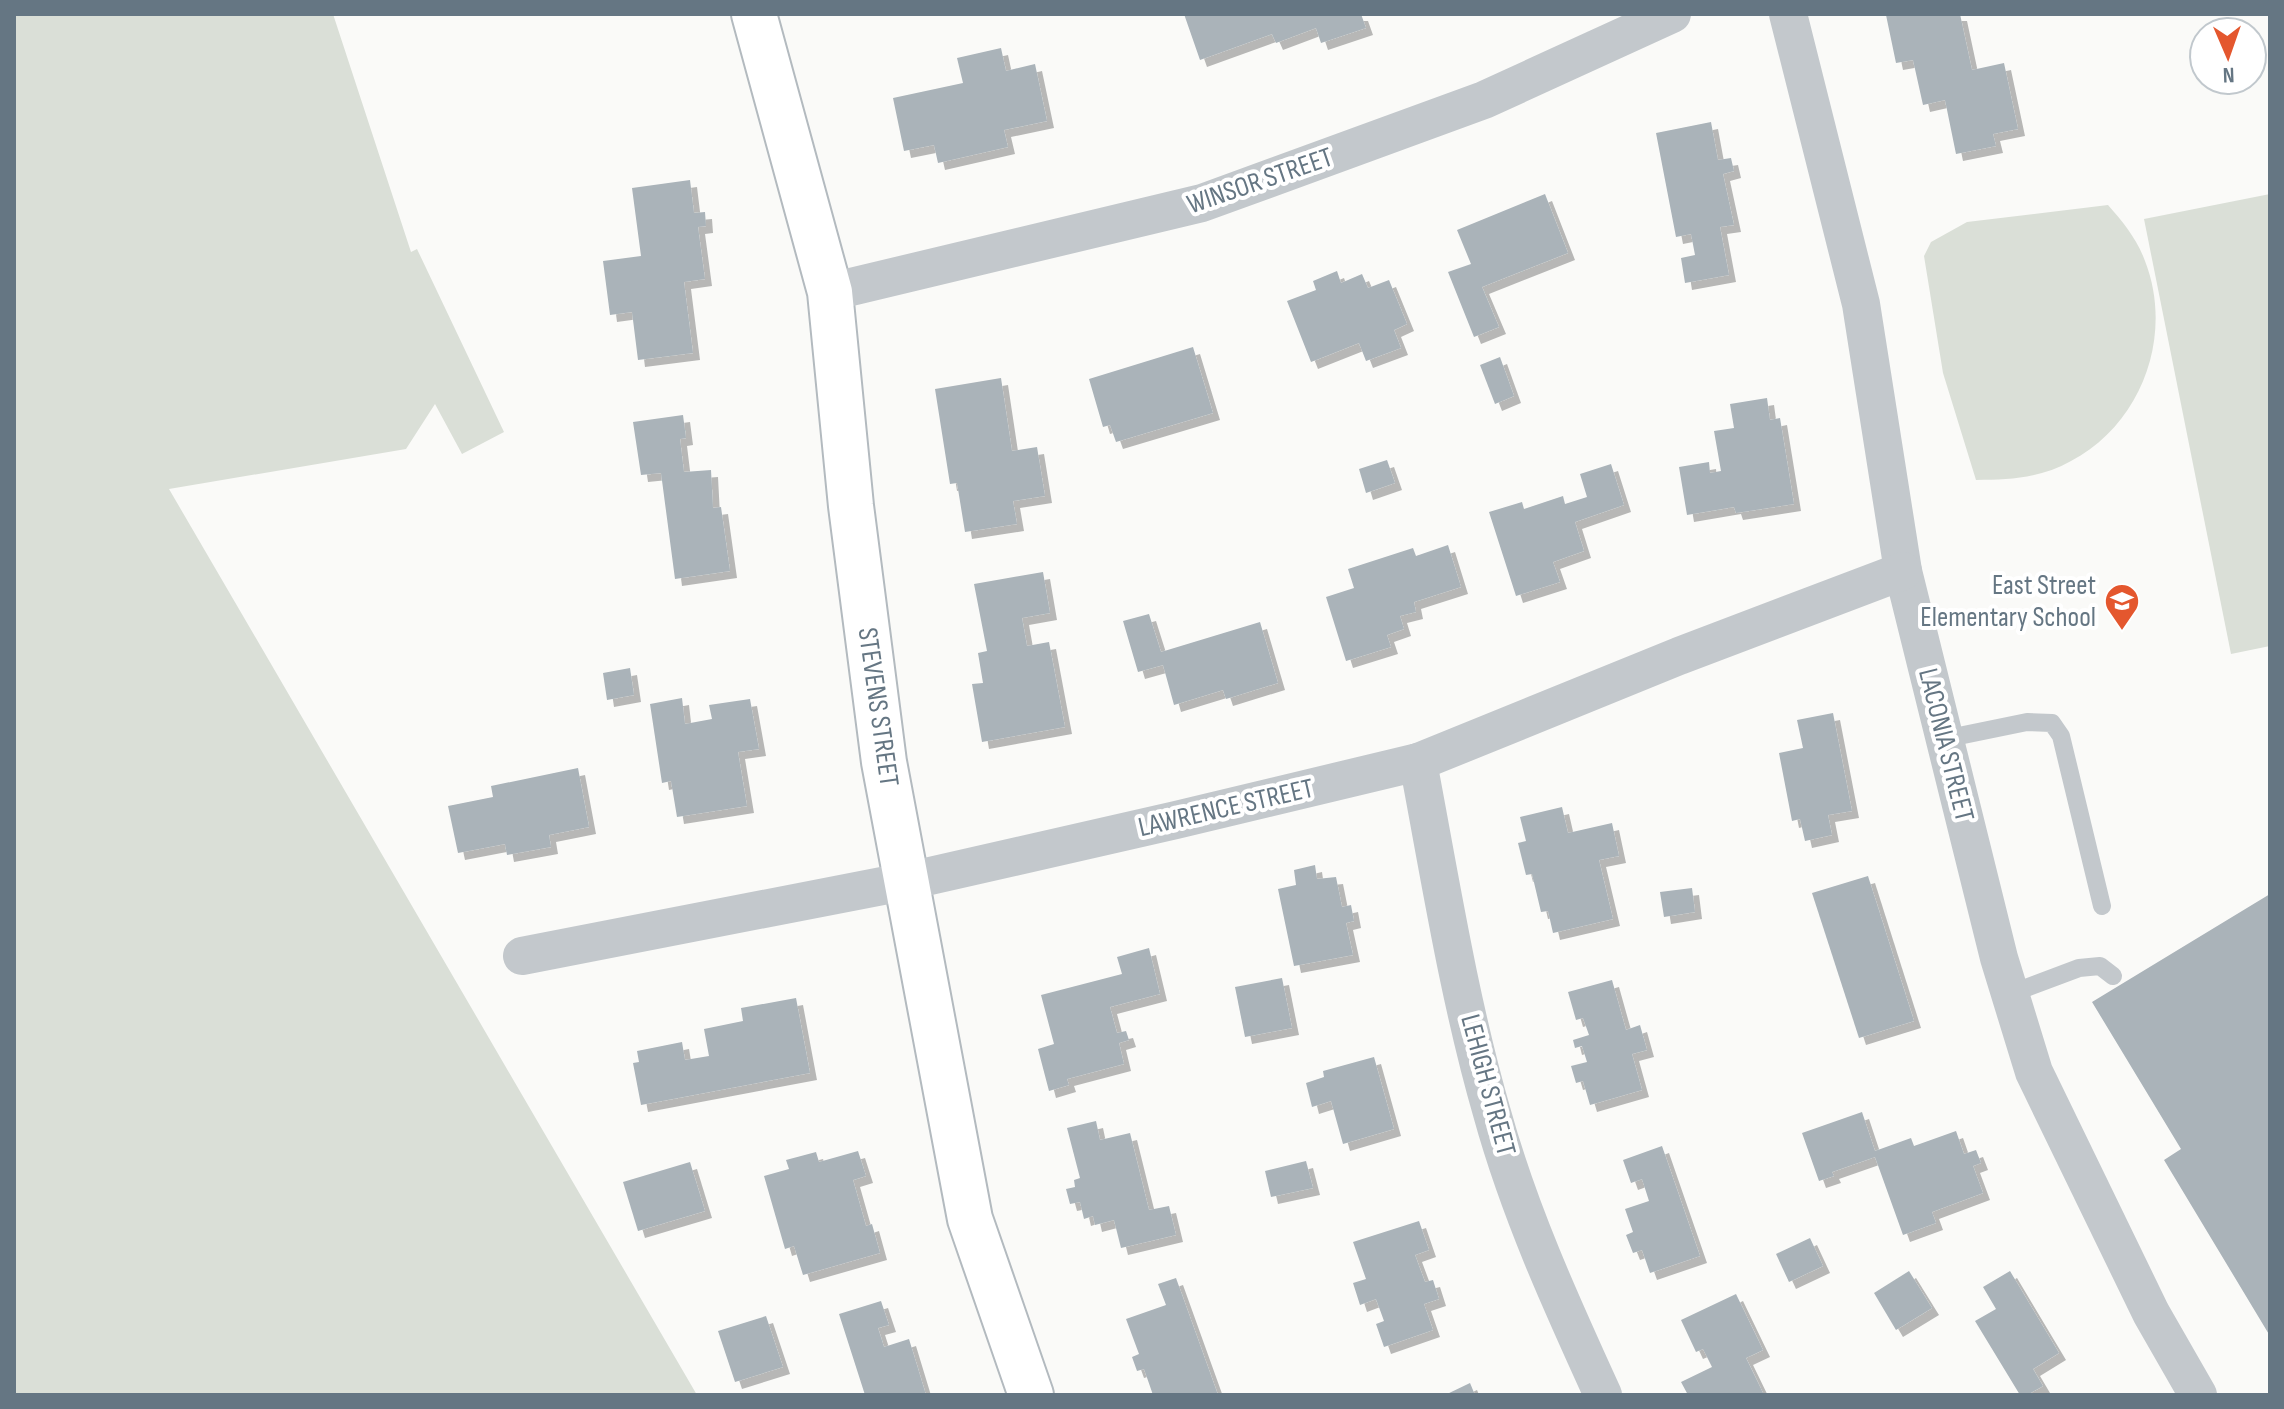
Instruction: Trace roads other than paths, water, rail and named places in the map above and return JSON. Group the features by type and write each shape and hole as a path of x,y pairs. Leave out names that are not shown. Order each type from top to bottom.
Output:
{"street":[{"name":"STEVENS STREET","path":"754,14 830,292 851,506 884,762 970,1219 1031,1395"},
{"name":"WINSOR STREET","path":"830,292 1202,203 1484,100 1672,14"},
{"name":"LACONIA STREET","path":"1788,14 1861,304 1903,571 2010,994 2034,1072 2151,1313 2198,1395"},
{"name":"LAWRENCE STREET","path":"522,956 908,881 1418,762 1679,656 1903,571"},
{"name":"LEHIGH STREET","path":"1418,762 1455,952 1492,1113 1541,1258 1603,1395"}],"lane":[{"path":"1944,739 2027,722 2052,723 2061,736 2102,906"},
{"path":"2010,994 2079,968 2100,966 2113,976"}],"place":[{"name":"East Street Elementary School","path":"2122,632"}]}
